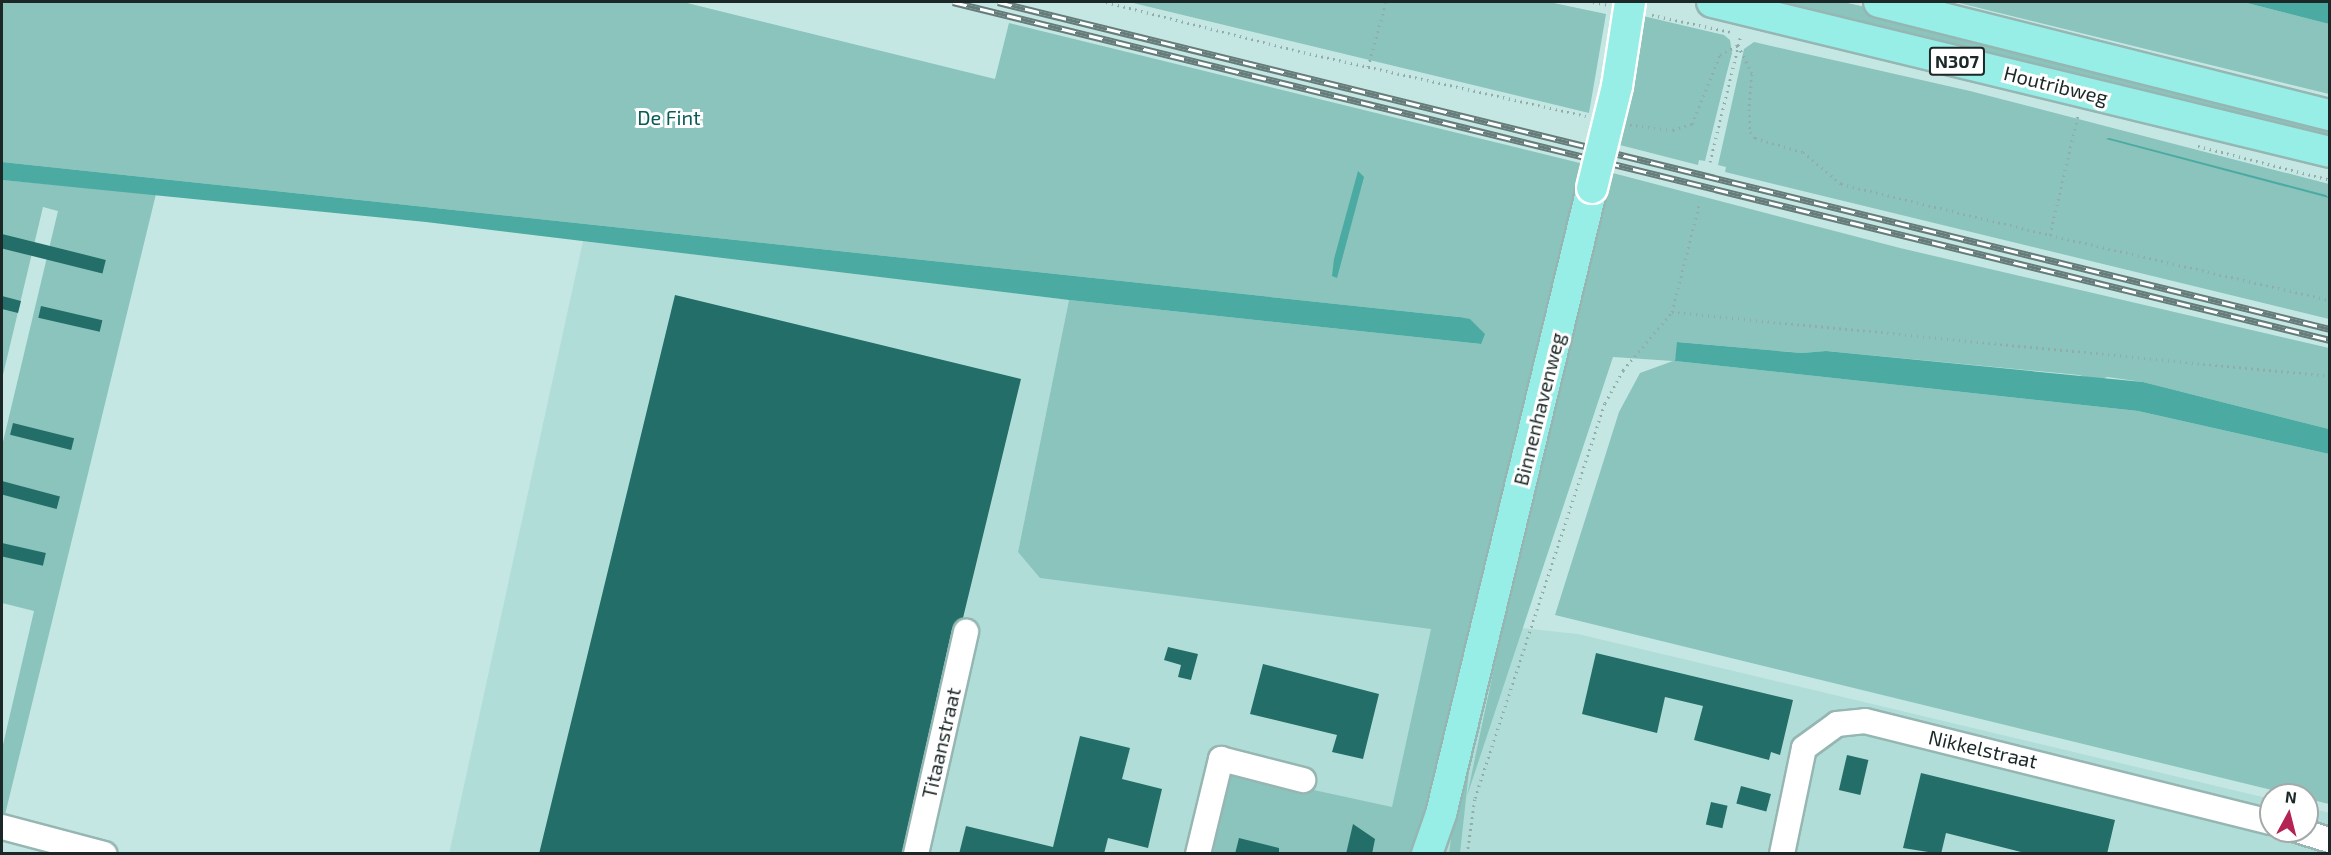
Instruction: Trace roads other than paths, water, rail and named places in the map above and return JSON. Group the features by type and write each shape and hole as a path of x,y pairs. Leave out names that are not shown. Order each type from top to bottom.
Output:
{"main road":[{"name":"Houtribweg","path":"1712,2 2330,152"},
{"name":"Houtribweg","path":"1879,2 2330,115"},
{"name":"Binnenhavenweg","path":"1427,854 1441,814 1617,86 1632,7"},
{"name":"Binnenhavenweg","path":"1440,854 1441,814"}],"street":[{"name":"Titaanstraat","path":"916,854 966,632"},
{"name":"Nikkelstraat","path":"1782,854 1804,748 1836,724 1864,721 2259,819"},
{"path":"1198,854 1221,759 1303,780"},
{"path":"2,828 104,854"}],"water":[{"path":"2243,2 2329,2 2329,24"},
{"path":"2106,139 2326,195 2329,198"},
{"path":"2,162 1459,317 1470,319 1485,334 1481,344 1069,300 426,222 2,180"},
{"path":"1358,171 1364,177 1337,278 1332,276 1334,259"},
{"path":"1677,342 1802,353 1826,351 2143,382 2329,429 2329,454 2138,411 1675,361"}],"railway":[{"path":"953,2 2330,340"},
{"path":"998,2 2330,329"}],"park label":[{"name":"De Fint","path":"669,117"}]}
